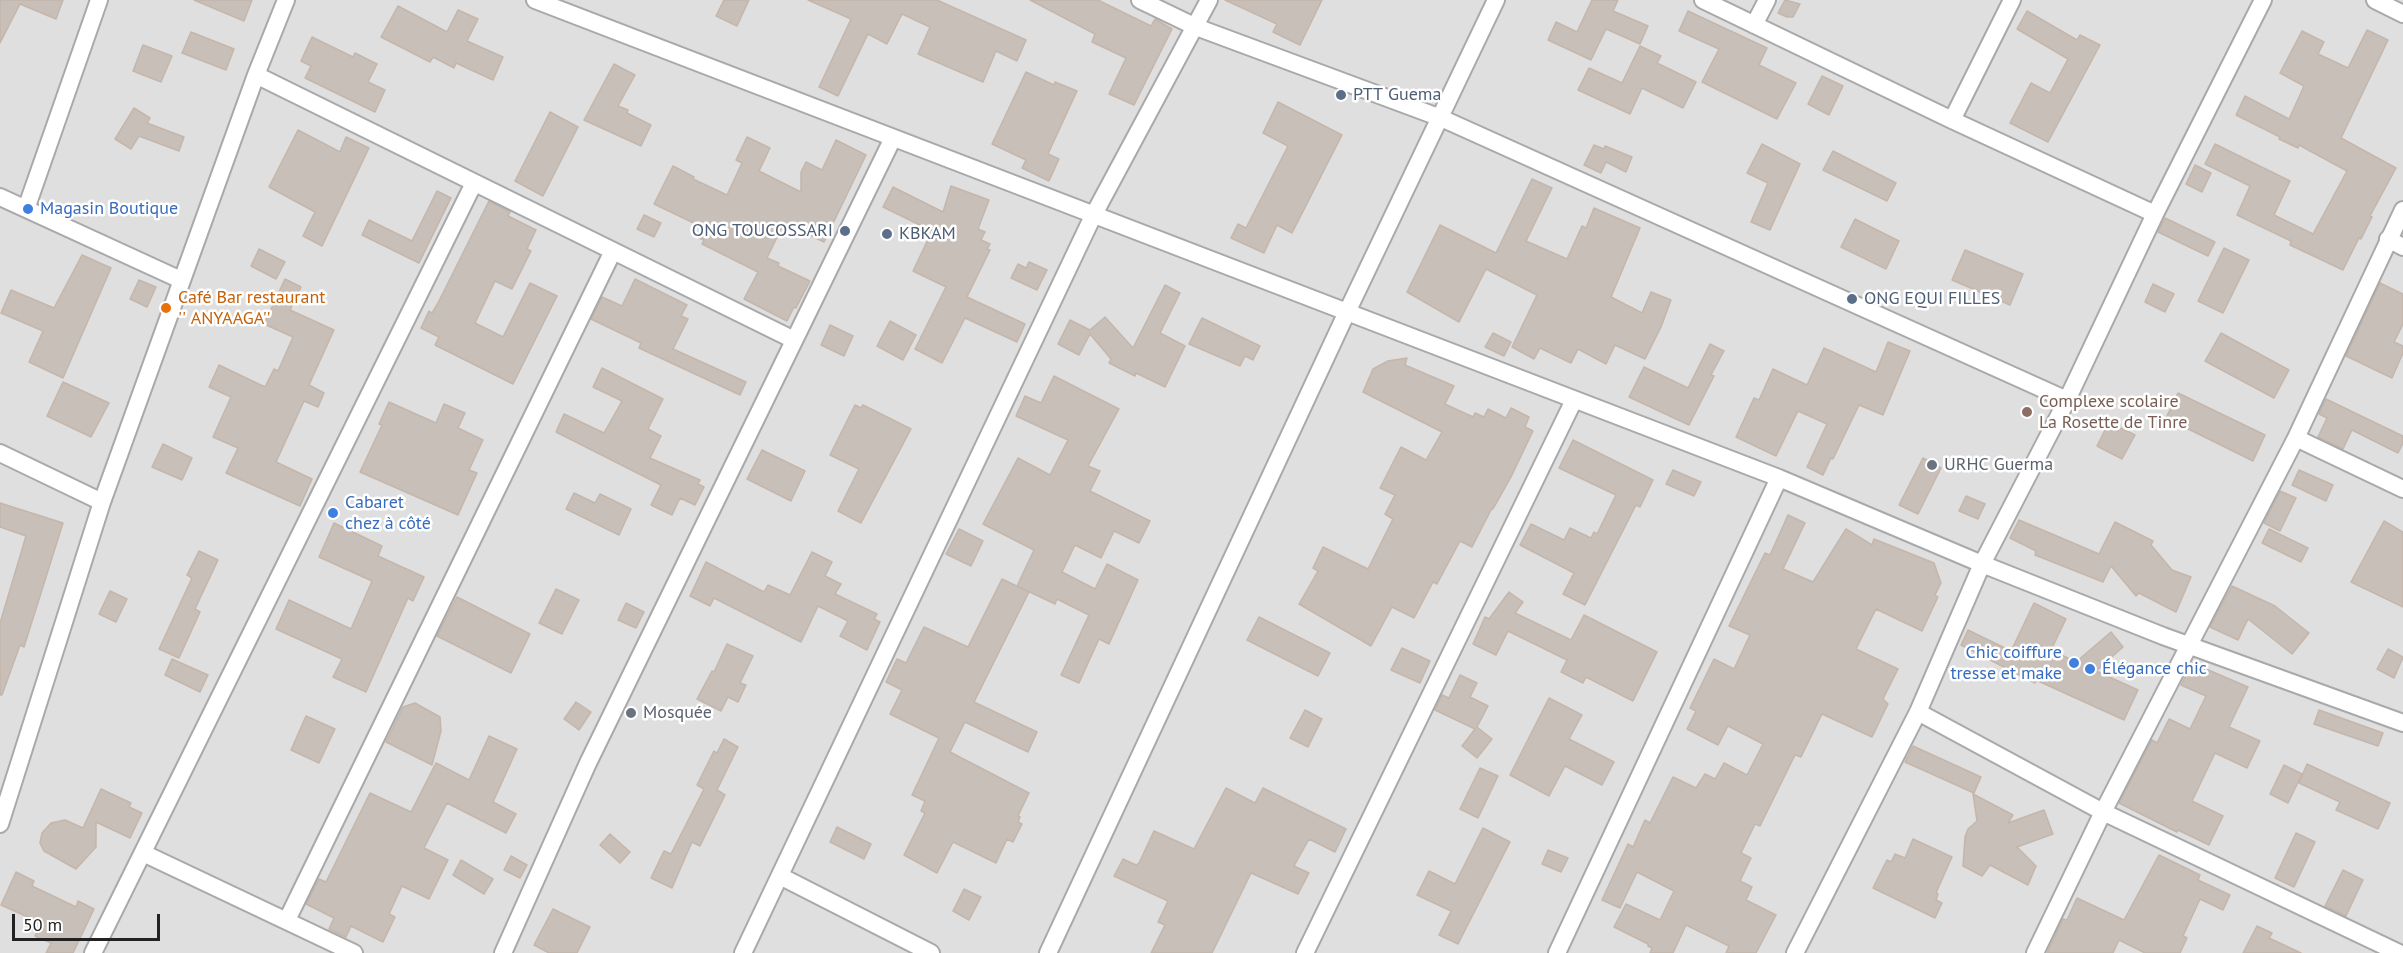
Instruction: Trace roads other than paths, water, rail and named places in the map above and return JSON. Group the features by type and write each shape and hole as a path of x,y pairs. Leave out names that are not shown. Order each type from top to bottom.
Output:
{"street":[{"path":"26,208 99,0"},
{"path":"0,824 102,502 256,75 286,0"},
{"path":"535,0 1779,478 1982,564 2163,636 2403,723"},
{"path":"1140,0 1196,27 1441,118 2067,400"},
{"path":"743,953 1093,216 1209,0"},
{"path":"1047,953 1347,312 1496,0"},
{"path":"1703,0 1952,120 2156,214"},
{"path":"1754,25 1767,0"},
{"path":"1952,120 2012,0"},
{"path":"1795,953 1918,712 1982,564 2067,400 2156,214 2263,0"},
{"path":"2375,0 2403,14"},
{"path":"256,75 794,340"},
{"path":"503,953 588,763 893,138"},
{"path":"93,953 474,183"},
{"path":"0,197 181,280"},
{"path":"2035,953 2103,812 2296,438 2403,210"},
{"path":"2388,239 2403,247"},
{"path":"287,920 614,251"},
{"path":"1305,953 1574,400"},
{"path":"2296,438 2403,489"},
{"path":"0,453 102,502"},
{"path":"1557,953 1779,478"},
{"path":"1918,712 2103,812 2399,953"},
{"path":"143,853 354,953"},
{"path":"780,876 931,953"}],"place":[{"name":"PTT Guema","path":"1341,95"},
{"name":"Magasin Boutique","path":"28,209"},
{"name":"ONG TOUCOSSARI","path":"845,231"},
{"name":"KBKAM","path":"887,234"},
{"name":"ONG EQUI FILLES","path":"1852,299"},
{"name":"Café Bar restaurant '' ANYAAGA''","path":"166,308"},
{"name":"Complexe scolaire La Rosette de Tinre","path":"2027,412"},
{"name":"URHC Guerma","path":"1932,465"},
{"name":"Cabaret chez à côté","path":"333,513"},
{"name":"Chic coiffure tresse et make","path":"2074,663"},
{"name":"Élégance chic","path":"2090,669"},
{"name":"Mosquée","path":"631,713"}]}
